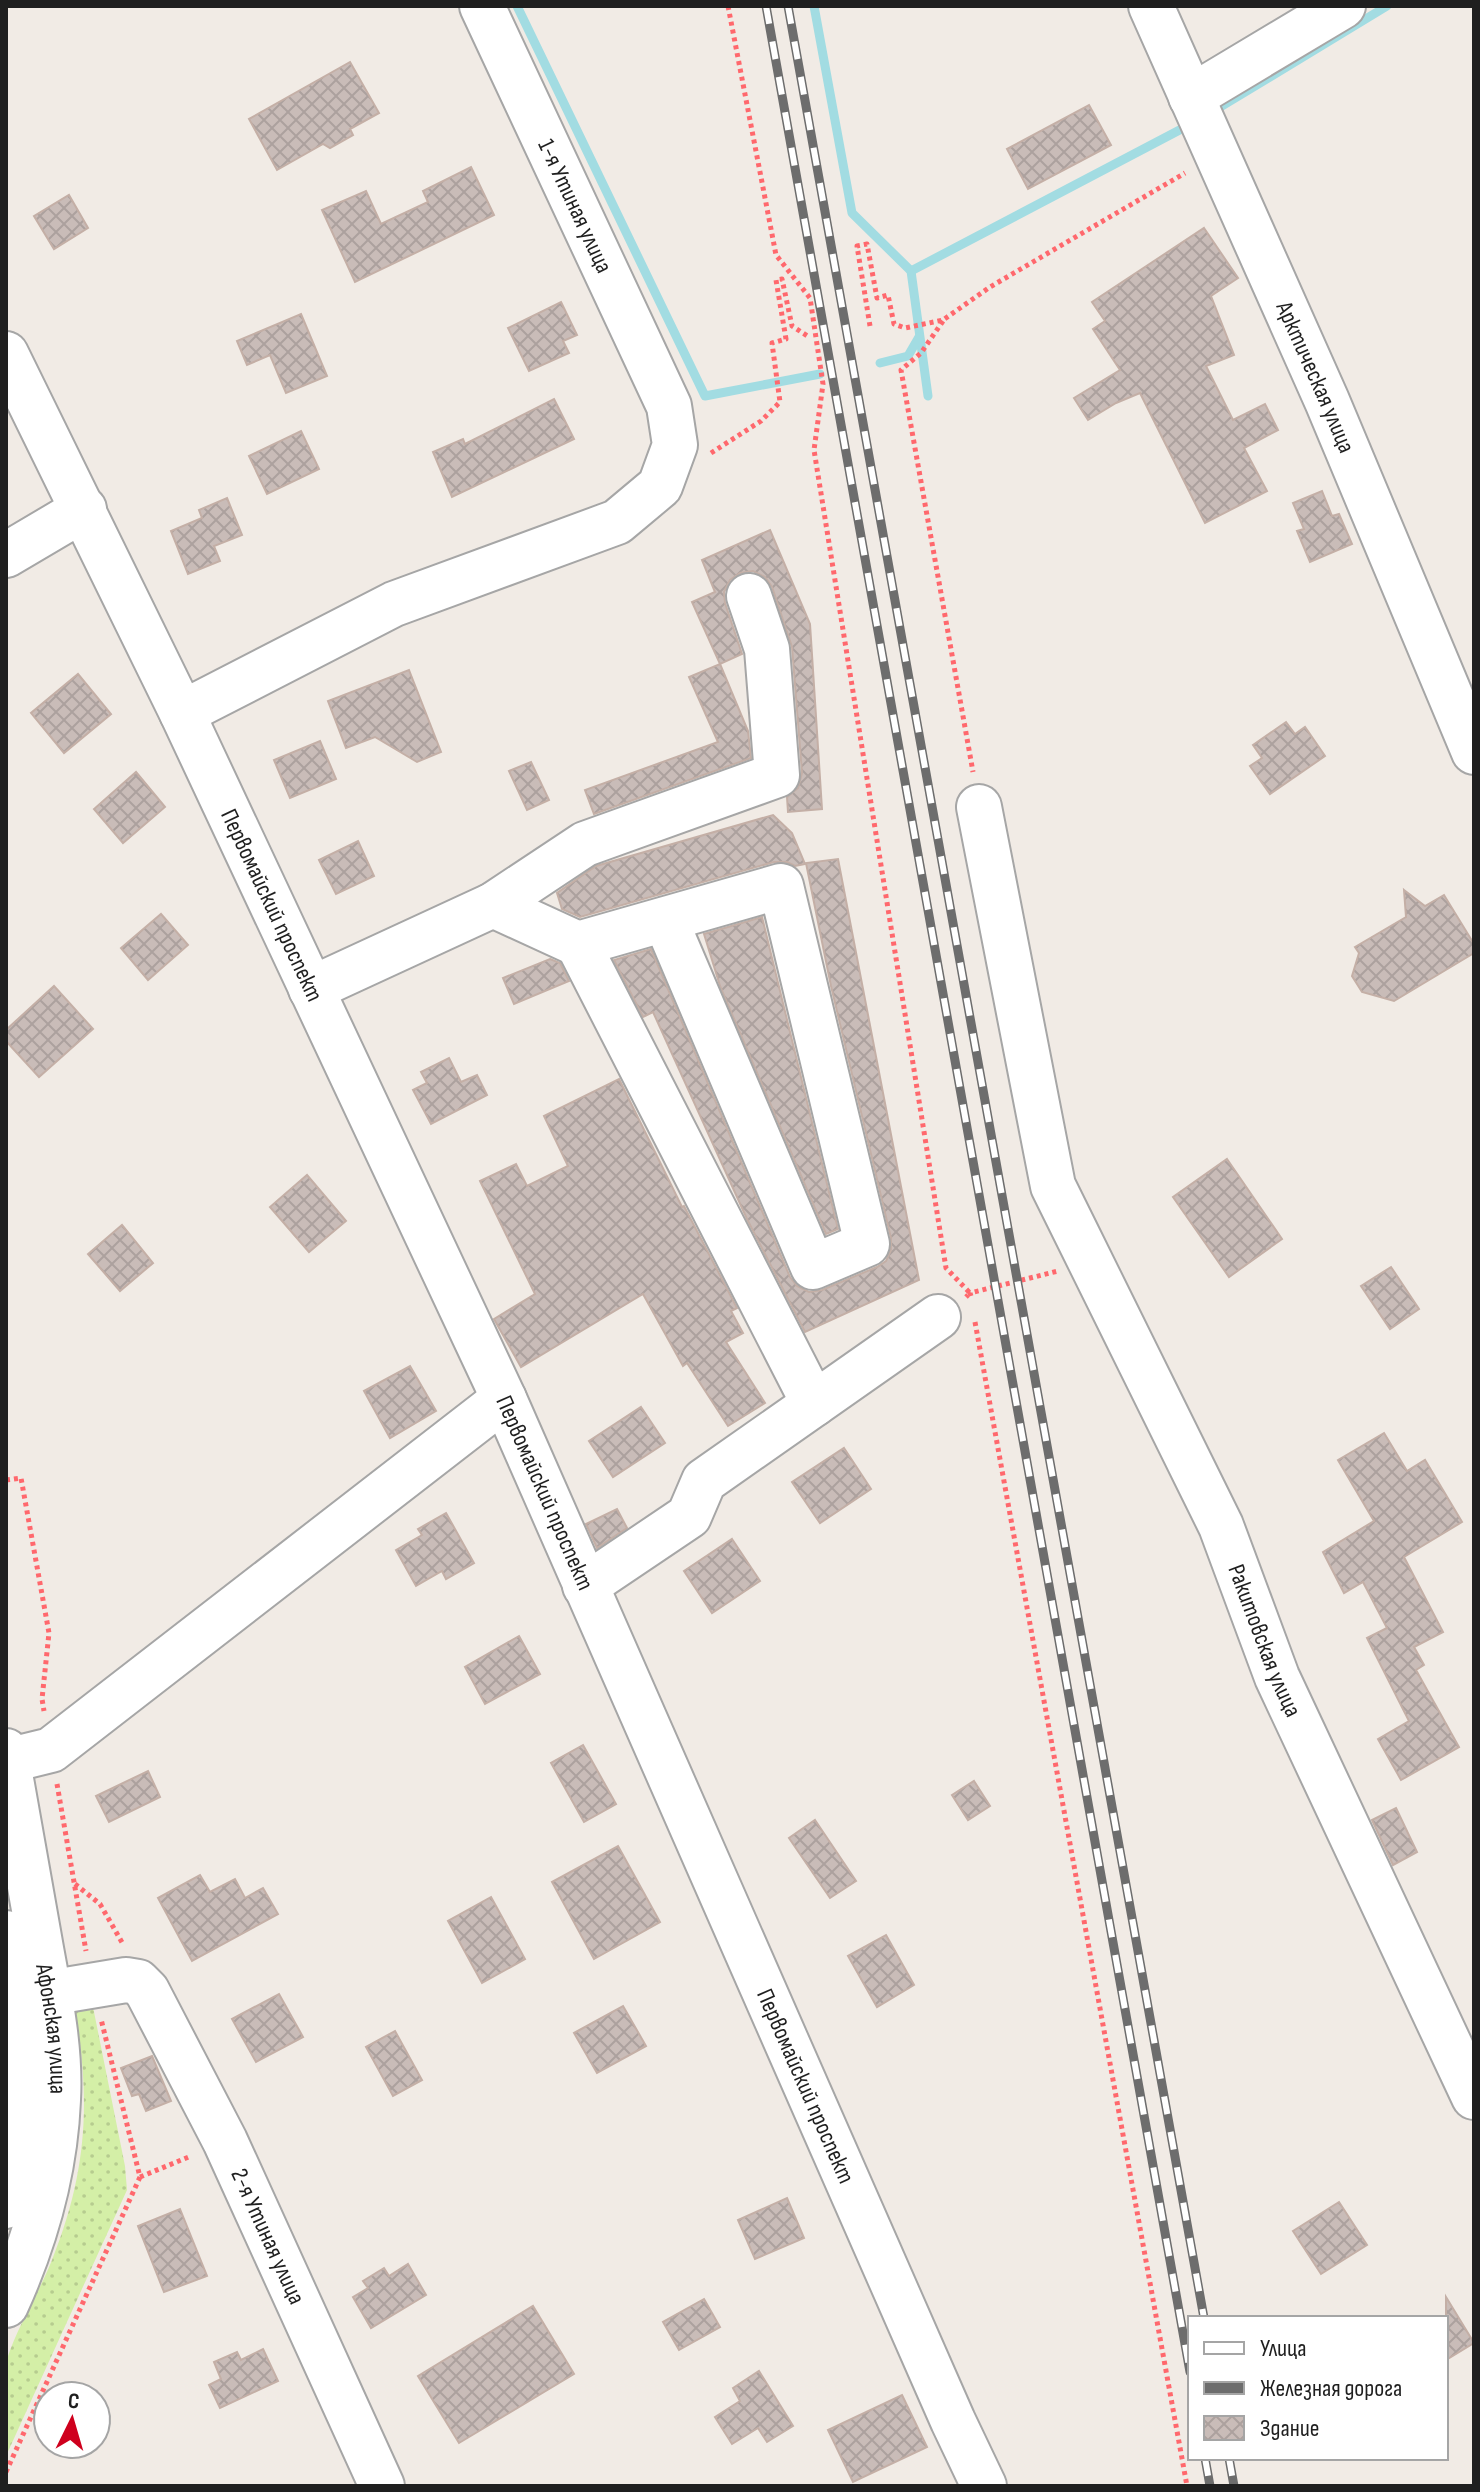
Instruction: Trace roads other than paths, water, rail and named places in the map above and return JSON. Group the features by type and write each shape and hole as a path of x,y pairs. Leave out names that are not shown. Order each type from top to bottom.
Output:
{"street":[{"name":"1-я Утиная улица","path":"182,713 394,604 617,522 660,486 675,445 669,406 482,6"},
{"name":"Арктическая улица","path":"1151,6 1327,401 1474,752"},
{"path":"1191,97 1343,6"},
{"name":"Первомайский проспект","path":"6,354 182,713 504,1399 984,2486"},
{"path":"6,555 84,509"},
{"path":"311,989 493,905 585,844 777,775 767,649 749,596"},
{"name":"Ракитовская улица","path":"979,807 1053,1186 1221,1526 1277,1677 1474,2097"},
{"path":"578,944 665,919 781,886 867,1244 813,1267 665,919"},
{"path":"493,905 578,944 814,1404"},
{"path":"585,1586 689,1516 704,1481 954,1305"},
{"path":"7,1757 51,1750 87,1714 504,1399"},
{"name":"Афонская улица","path":"6,2206 22,2135 33,1995 7,1757"},
{"name":"Афонская улица","path":"6,1933 57,2055 59,2098 47,2191 28,2256 6,2305"},
{"name":"2-я Утиная улица","path":"33,1995 126,1980 138,1982 147,1991 225,2141 382,2486"}],"waterway":[{"path":"517,6 705,396 820,374"},
{"path":"814,6 852,213 911,271 928,396"},
{"path":"1217,109 1387,6"},
{"path":"911,271 1191,124"},
{"path":"880,363 908,356 919,337"}],"railway":[{"path":"766,6 1188,2361"},
{"path":"788,6 1204,2316"},
{"path":"1205,2460 1210,2486"},
{"path":"1229,2460 1234,2486"}]}
